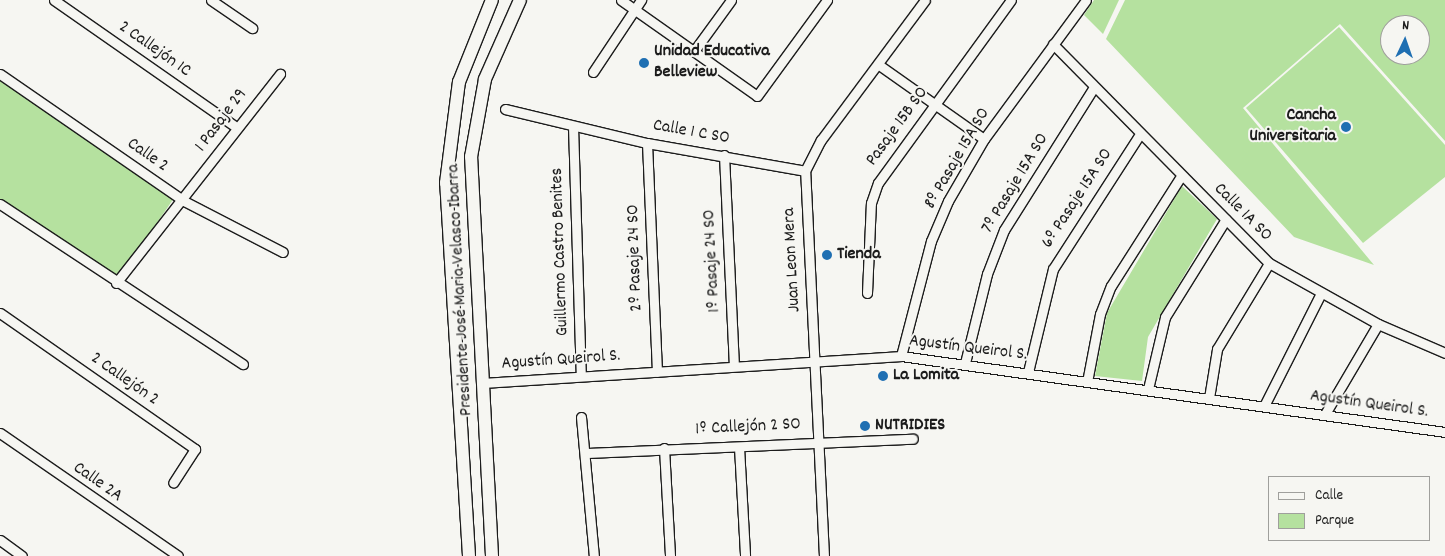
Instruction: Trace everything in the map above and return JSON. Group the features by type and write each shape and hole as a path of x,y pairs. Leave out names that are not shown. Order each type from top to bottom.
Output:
{"main road":[{"name":"Presidente José Maria Velasco Ibarra","path":"469,556 446,183 459,82 492,0"},
{"name":"Presidente José Maria Velasco Ibarra","path":"492,556 471,157 485,79 520,0"},
{"path":"467,508 480,498 490,506"}],"street":[{"name":"2 Callejón 1C","path":"54,0 236,127"},
{"path":"211,0 252,28"},
{"path":"621,0 757,96 827,0"},
{"path":"593,72 641,0"},
{"path":"694,51 731,0"},
{"path":"804,171 821,140 879,66 925,0"},
{"name":"Pasaje 15B SO","path":"867,293 870,203 878,183 1011,0"},
{"name":"8º Pasaje 15A SO","path":"901,356 931,241 984,139 1086,0"},
{"name":"Calle 1A SO","path":"1053,44 1181,176 1269,263 1378,324 1445,353"},
{"path":"879,66 936,103 984,139"},
{"name":"Calle 2","path":"0,74 184,201 283,252"},
{"name":"1 Pasaje 29","path":"116,284 184,201 236,127 280,74"},
{"name":"7º Pasaje 15A SO","path":"965,363 986,274 1004,230 1094,87"},
{"name":"Calle 1 C SO","path":"505,108 573,126 648,142 804,171"},
{"name":"Guillermo Castro Benites","path":"573,126 581,376"},
{"name":"6º Pasaje 15A SO","path":"1028,372 1053,269 1140,134"},
{"name":"2º Pasaje 24 SO","path":"648,142 657,372"},
{"name":"1º Pasaje 24 SO","path":"724,155 734,366"},
{"name":"Juan Leon Mera","path":"804,171 821,440 824,556"},
{"path":"1087,382 1100,314 1111,286 1181,176"},
{"path":"0,204 116,284 244,364"},
{"path":"1148,389 1165,316 1226,219"},
{"path":"1209,398 1217,350 1269,263"},
{"path":"1264,406 1321,293"},
{"name":"2 Callejón 2","path":"0,313 195,449 173,484"},
{"path":"1325,414 1378,324"},
{"name":"Agustín Queirol S.","path":"483,382 901,356 965,363 1445,432"},
{"path":"581,416 586,452 594,556"},
{"name":"Calle 2A","path":"0,433 178,556"},
{"name":"1º Callejón 2 SO","path":"586,452 739,446 821,440 912,439"},
{"path":"739,446 745,556"},
{"path":"664,448 670,556"},
{"path":"0,540 22,556"}],"green space":[{"path":"1094,0 1119,0 1103,34 1084,15"},
{"path":"1125,0 1445,0 1445,141 1340,24 1243,108 1374,265 1294,237 1106,39"},
{"name":"Cancha Universitaria","path":"1339,27 1445,145 1445,177 1363,243 1246,108"},
{"path":"0,74 174,198 116,283 0,202"},
{"path":"1182,186 1217,219 1148,337 1142,381 1095,376 1107,313"}],"place":[{"name":"Unidad Educativa Belleview","path":"644,63"},
{"name":"Cancha Universitaria","path":"1346,127"},
{"name":"Tienda","path":"827,255"},
{"name":"La Lomita","path":"883,376"},
{"name":"NUTRIDIES","path":"865,426"}]}
